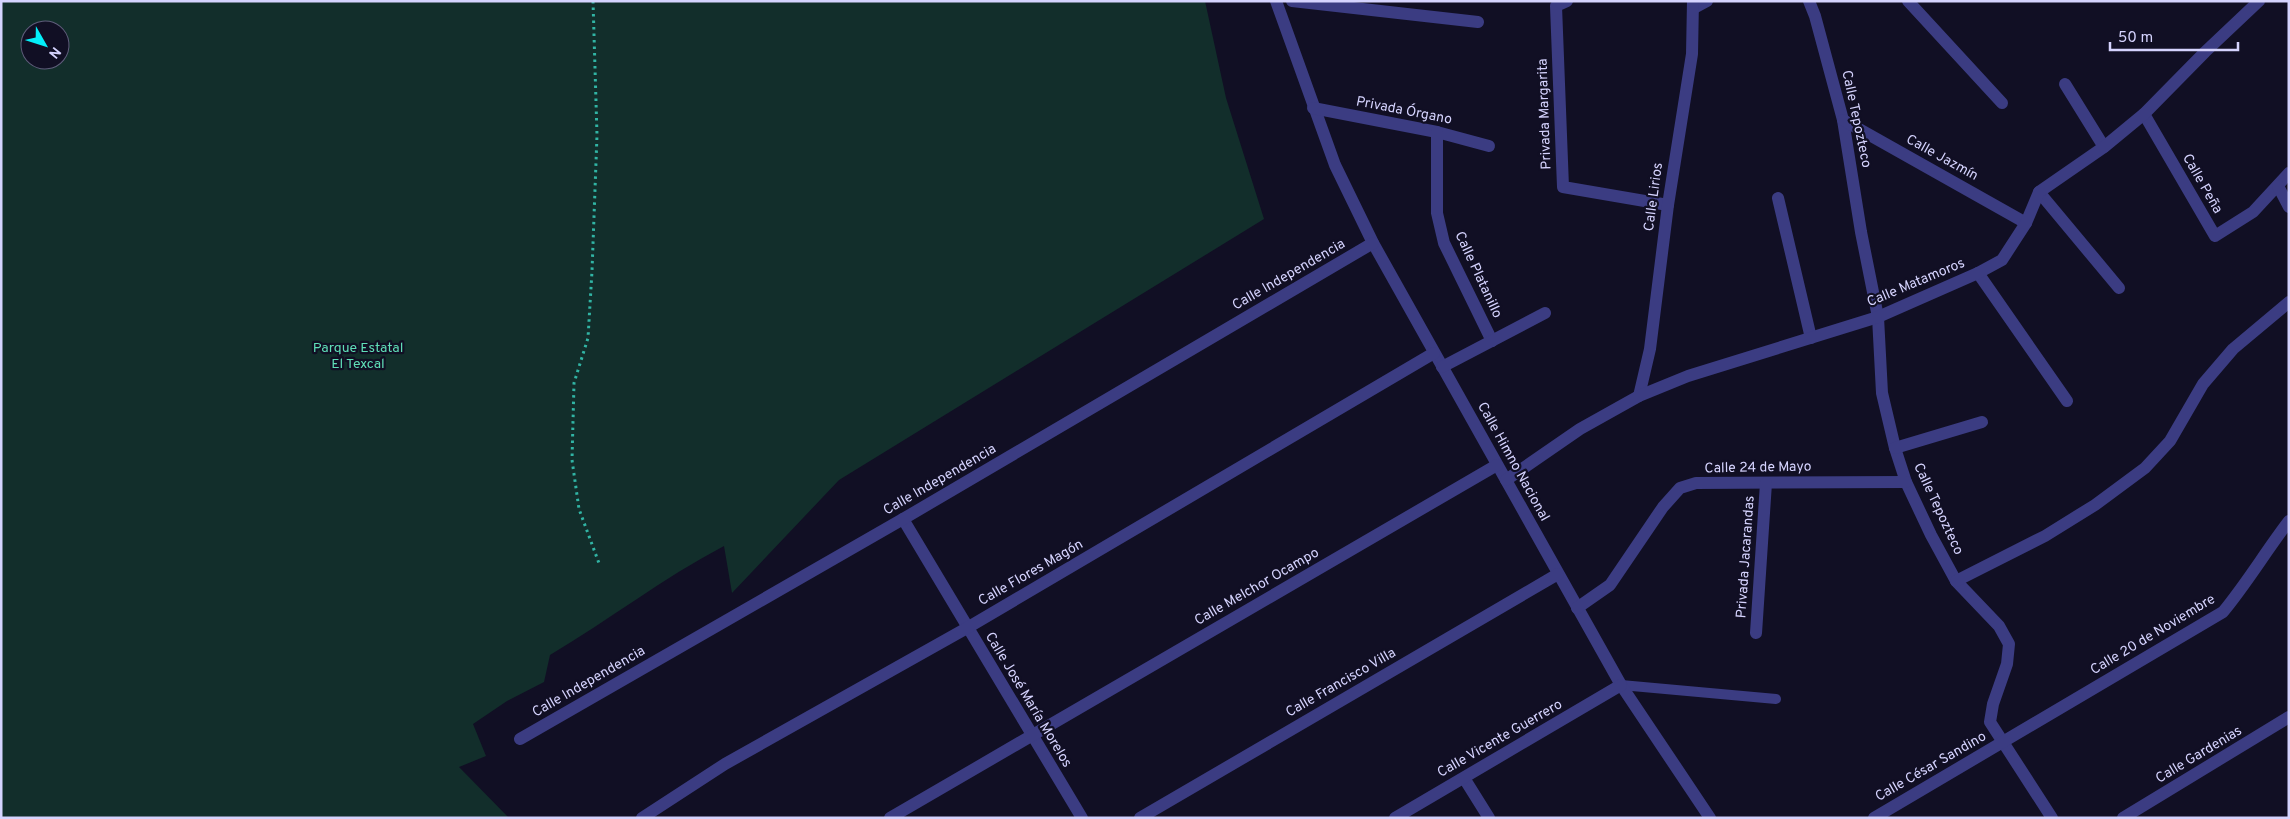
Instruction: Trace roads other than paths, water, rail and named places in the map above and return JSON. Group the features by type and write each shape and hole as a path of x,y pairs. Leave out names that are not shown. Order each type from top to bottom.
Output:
{"street":[{"path":"1276,1 1313,108"},
{"path":"1292,1 1336,4 1478,22"},
{"name":"Privada Margarita","path":"1567,1 1556,6 1563,187 1668,205"},
{"path":"1693,4 1707,1"},
{"name":"Calle Tepozteco","path":"1809,1 1815,16 1843,120 1861,232 1878,317 1882,393 1895,448 1906,482 1931,535 1956,581 1999,626 2009,644 2007,664 1993,704 1990,722 2052,818"},
{"path":"1908,1 2002,103"},
{"path":"2119,288 2039,192 2104,147 2144,114 2205,52 2260,1"},
{"name":"Calle Lirios","path":"1639,396 1650,349 1668,205 1692,54 1693,4"},
{"path":"2065,84 2104,147"},
{"name":"Privada Órgano","path":"1313,108 1437,132 1489,146"},
{"name":"Calle Himno Nacional","path":"1313,108 1336,165 1373,243 1434,354 1621,685 1710,818"},
{"name":"Calle Peña","path":"2144,114 2215,236 2253,212 2289,174"},
{"name":"Calle Jazmín","path":"1843,120 2026,223"},
{"name":"Calle Platanillo","path":"1437,132 1438,214 1444,243 1492,341"},
{"path":"2278,186 2289,208"},
{"name":"Calle Matamoros","path":"1506,480 1580,429 1639,396 1688,376 1878,317 1978,273 2002,260 2026,223 2039,192"},
{"path":"1778,198 1811,338"},
{"name":"Calle Independencia","path":"520,739 902,520 1373,243"},
{"path":"1978,273 2067,401"},
{"path":"1956,581 2045,536 2095,504 2145,468 2170,441 2203,384 2233,349 2289,302"},
{"path":"1442,367 1544,312"},
{"name":"Calle Flores Magón","path":"642,818 725,764 968,628 1434,354"},
{"path":"1895,448 1982,422"},
{"name":"Calle Melchor Ocampo","path":"890,818 1497,465"},
{"name":"Calle 24 de Mayo","path":"1577,608 1610,585 1663,506 1680,488 1696,484 1766,482 1906,482"},
{"name":"Privada Jacarandas","path":"1756,633 1766,482"},
{"name":"Calle José María Morelos","path":"902,520 1082,818"},
{"name":"Calle 20 de Noviembre","path":"2003,743 2223,612 2246,585 2271,544 2289,521"},
{"name":"Calle Francisco Villa","path":"1140,818 1558,574"},
{"name":"Calle Vicente Guerrero","path":"1395,818 1621,685"},
{"name":"Calle Gardenias","path":"2122,818 2289,717"},
{"name":"Calle César Sandino","path":"1874,818 2003,743"},
{"path":"1464,778 1489,818"}],"lane":[{"path":"1621,685 1776,699"}],"park label":[{"name":"Parque Estatal El Texcal","path":"358,356"}]}
